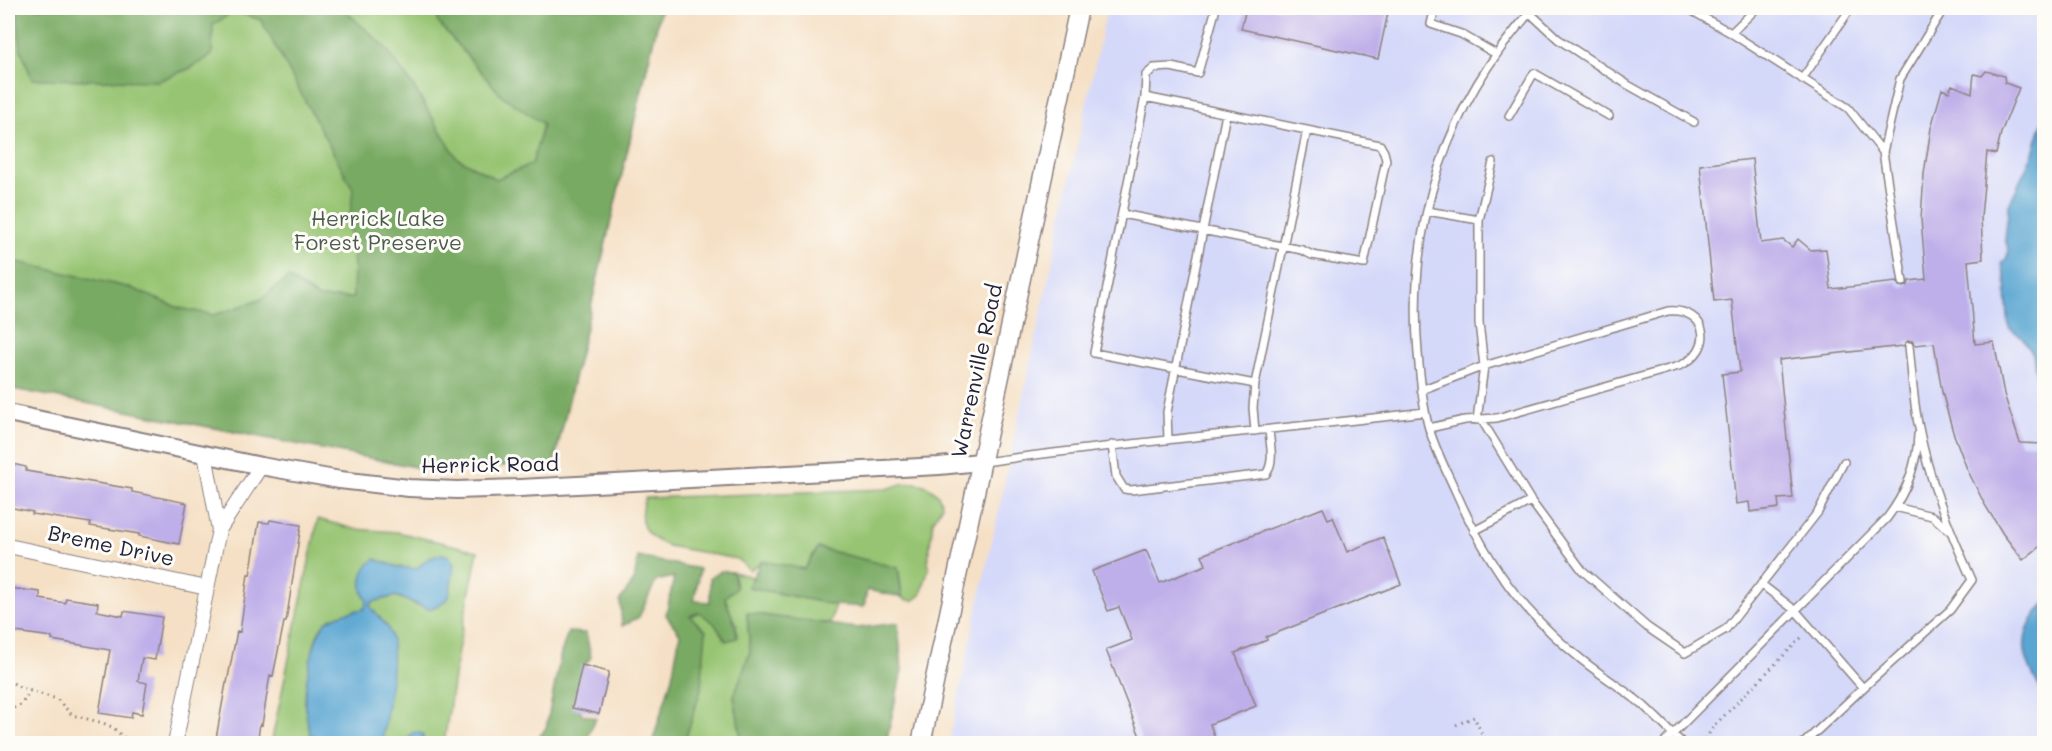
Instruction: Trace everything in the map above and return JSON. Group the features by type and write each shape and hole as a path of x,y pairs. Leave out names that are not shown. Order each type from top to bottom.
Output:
{"main road":[{"name":"Warrenville Road","path":"921,744 1078,8"}],"street":[{"name":"Herrick Road","path":"8,413 261,466 387,486 458,490 980,462"},
{"path":"205,454 219,530"},
{"path":"175,744 219,530 261,466"},
{"name":"Breme Drive","path":"8,546 207,588"}],"lane":[{"path":"1216,8 1198,73 1171,67 1154,68 1146,75 1145,97 1094,353 1255,384"},
{"path":"1435,8 1431,24 1461,34 1496,54"},
{"path":"1687,8 1731,33 1848,108 1883,152"},
{"path":"1731,33 1757,8"},
{"path":"1802,79 1851,8"},
{"path":"1903,282 1883,152 1900,79 1944,8"},
{"path":"1683,744 1643,705 1582,660 1539,620 1526,607 1483,549 1429,428 1421,390 1416,282 1431,191 1448,143 1481,78 1496,54 1532,10 1558,39 1628,85 1694,122"},
{"path":"1509,116 1534,73 1610,116"},
{"path":"1122,214 1364,264 1386,160 1380,145 1145,97"},
{"path":"1168,440 1167,412 1226,114"},
{"path":"1255,431 1253,408 1255,384 1307,130"},
{"path":"1493,162 1479,220 1479,323 1484,366 1479,419 1531,501 1582,570 1647,627 1685,653 1726,629 1818,512 1844,462"},
{"path":"1427,211 1479,220"},
{"path":"1421,390 1484,366 1668,311 1678,310 1688,313 1697,321 1702,331 1702,344 1698,353 1690,361 1679,366 1497,418 1429,428"},
{"path":"1663,744 1887,518 1903,496 1917,451 1918,427 1910,346"},
{"path":"980,462 1112,445 1425,412"},
{"path":"1803,744 1950,610 1972,580 1950,531 1933,483 1918,427"},
{"path":"1112,445 1116,476 1124,489 1131,490 1266,474 1271,461 1269,430"},
{"path":"1474,531 1531,501"},
{"path":"1895,507 1932,516 1950,531"},
{"path":"1761,584 1796,611 1863,688"}],"path":[{"path":"1702,744 1714,726 1806,633"},
{"path":"8,680 30,691 57,699 72,715 103,723 133,741 145,744"},
{"path":"8,710 21,705 30,691"},
{"path":"1456,725 1474,717 1487,744"},
{"path":"116,744 124,736"}],"shaded area":[{"path":"1107,8 2044,8 2044,743 948,744"}],"green space":[{"name":"Herrick Lake Forest Preserve","path":"8,8 661,8 554,463 431,470 8,388"},
{"name":"Herrick Lake Forest Preserve","path":"14,8 342,8 385,47 415,89 457,158 496,179 532,164 543,124 501,95 437,21 437,8 661,8 554,463 431,470 8,388 8,257 9,260 131,288 179,308 214,315 260,300 288,278 319,298 353,298 354,265 349,226 353,189 261,20 234,11 213,25 212,55 191,68 158,81 32,79 21,50 17,10"},
{"path":"915,483 933,490 942,506 933,521 929,566 921,595 913,601 903,599 898,568 818,548 804,569 762,561 750,570 737,559 668,546 660,542 644,528 641,515 645,498 887,489 901,484"},
{"path":"318,519 354,529 397,532 478,551 458,650 444,743 423,743 424,741 412,733 407,743 382,743 391,670 388,628 369,607 372,602 396,596 418,606 428,559 416,569 398,567 375,559 362,592 368,601 364,609 341,614 328,620 320,629 315,641 309,691 310,734 324,743 271,744"},
{"path":"818,548 898,568 902,597 867,590 864,607 835,605 748,587 761,561 804,569"},
{"path":"638,557 700,569 694,601 710,602 710,578 721,571 733,572 736,588 725,597 737,638 726,641 714,623 699,612 690,616 706,631 701,689 684,743 652,743 672,677 680,634 666,615 674,577 656,581 639,617 622,626 620,600 634,581"},
{"path":"733,572 753,577 748,587 835,605 830,624 747,613 750,652 734,696 742,743 684,744 701,689 690,616 699,612 715,623 726,641 737,625 727,607 725,597 736,588"},
{"path":"747,613 857,628 898,623 902,671 886,743 742,743 734,696 750,652"},
{"path":"568,632 586,633 591,657 582,669 576,704 582,714 596,718 585,743 534,744 546,728 561,653"}],"water":[{"path":"2044,116 2044,430 2033,354 2022,337 2009,328 2007,291 2002,263 2009,251 2005,239 2009,205 2033,153"},
{"path":"441,554 449,556 454,565 449,597 441,604 429,609 396,596 372,602 370,606 388,628 393,651 391,684 382,743 324,743 310,734 305,706 306,686 314,647 323,627 337,616 364,609 367,601 362,590 362,578 366,568 375,559 398,567 416,569 428,559"},
{"path":"2044,604 2044,696 2027,660 2025,639 2034,616"},
{"path":"418,732 423,735 423,743 407,743 412,733"}],"building":[{"path":"1246,8 1389,8 1378,59 1241,29"},
{"path":"1986,71 2004,76 2005,83 2019,88 2001,133 1996,154 1987,152 1981,217 1983,259 1968,261 1975,344 1994,342 2004,394 2020,443 2044,444 2044,543 2023,560 1985,505 1967,469 1953,432 1942,392 1934,343 1915,345 1912,341 1908,341 1903,346 1779,360 1793,498 1778,499 1779,508 1750,512 1749,502 1736,504 1722,374 1740,372 1732,300 1714,302 1700,165 1752,159 1761,243 1783,240 1792,247 1798,239 1811,250 1826,249 1831,289 1897,282 1899,286 1904,287 1909,281 1926,279 1921,219 1924,174 1931,128 1942,89 1949,92 1952,85 1972,93 1974,74 1982,76"},
{"path":"8,463 26,467 26,471 132,489 132,492 187,503 179,544 139,536 139,534 90,526 91,523 32,514 33,512 8,507"},
{"path":"1323,508 1328,519 1333,517 1347,552 1383,537 1401,584 1266,637 1267,640 1235,653 1256,706 1210,724 1217,744 1143,744 1106,650 1132,640 1119,607 1108,611 1092,571 1146,550 1160,583 1206,565 1202,555"},
{"path":"270,520 301,525 286,622 284,622 273,676 270,675 262,725 260,724 257,744 215,744 237,631 240,632 248,574 250,575 259,522 269,523"},
{"path":"9,588 40,592 40,599 65,603 66,598 98,603 97,611 123,616 124,611 162,617 155,660 142,658 138,681 147,683 142,714 132,712 131,718 99,713 110,650 52,640 52,637 8,631"},
{"path":"582,665 609,672 599,714 572,708"}]}
